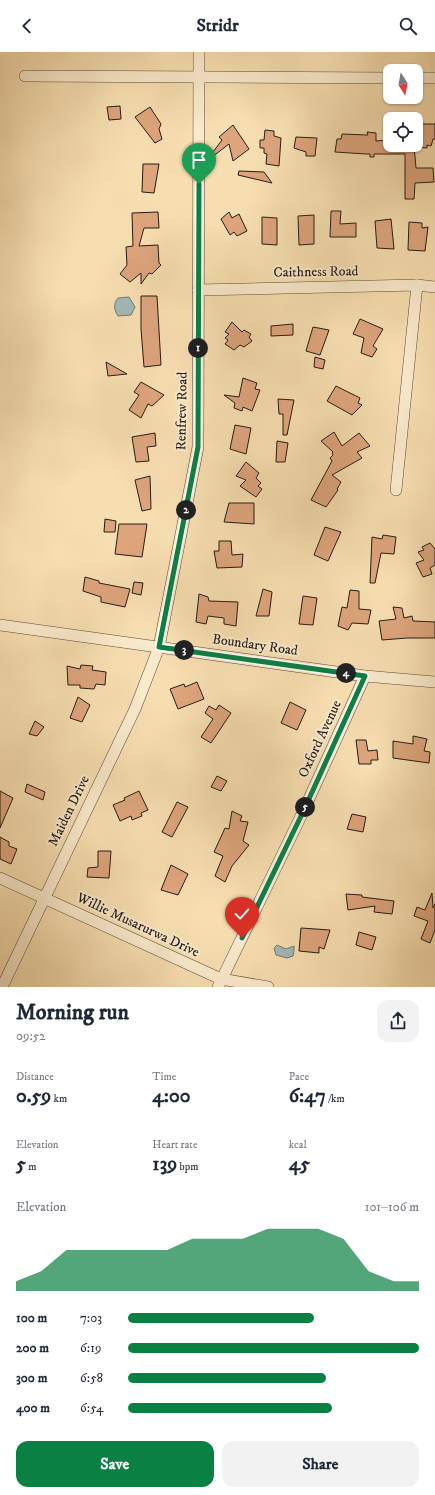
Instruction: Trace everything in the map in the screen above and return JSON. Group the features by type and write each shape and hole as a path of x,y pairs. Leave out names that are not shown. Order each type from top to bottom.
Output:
{"street":[{"name":"Renfrew Road","path":"159,647 198,447 199,52"},
{"path":"25,76 383,78"},
{"path":"423,78 435,78"},
{"path":"396,490 417,285"},
{"name":"Caithness Road","path":"198,290 417,285 435,287"},
{"name":"Boundary Road","path":"0,625 365,676 435,682"},
{"name":"Maiden Drive","path":"2,987 43,898 135,709 159,647"},
{"name":"Oxford Avenue","path":"219,983 303,812 365,676"},
{"name":"Willie Musarurwa Drive","path":"0,878 219,983 268,987"}],"water":[{"path":"129,297 135,307 131,315 118,316 115,307 116,300 118,298"},
{"path":"277,945 286,949 294,946 293,956 287,958 276,955 274,948"}],"building":[{"path":"120,106 121,119 109,120 107,107"},
{"path":"150,107 161,124 159,129 162,139 155,143 135,117"},
{"path":"423,124 435,124 435,139 433,139 431,146 427,145 427,148 423,148"},
{"path":"233,125 249,149 233,161 229,144 212,157 210,156 222,140 219,137"},
{"path":"265,130 274,131 274,136 281,138 279,166 266,164 267,154 264,153 264,148 260,148 260,140 264,140"},
{"path":"367,132 376,133 376,141 383,140 383,152 415,152 416,168 433,168 434,182 415,183 414,199 405,199 405,154 374,154 374,157 370,157 370,154 335,152 337,139 341,139 342,134 368,135"},
{"path":"296,137 317,138 315,156 306,156 306,152 294,148"},
{"path":"143,164 159,164 154,193 142,192"},
{"path":"239,171 264,172 272,183 238,175"},
{"path":"331,211 341,211 340,224 356,223 356,237 330,237"},
{"path":"158,212 159,228 144,228 139,246 158,245 159,263 161,265 152,274 149,273 141,284 141,273 130,282 120,274 127,265 126,247 133,246 132,213"},
{"path":"229,212 232,218 239,214 247,231 237,236 234,232 230,235 221,219"},
{"path":"314,215 314,244 299,245 298,216"},
{"path":"262,217 277,218 277,245 262,244"},
{"path":"391,219 394,249 377,248 375,221"},
{"path":"409,222 422,223 422,228 428,227 425,251 408,250"},
{"path":"141,296 157,296 161,365 144,367 141,329"},
{"path":"360,319 383,329 373,346 377,349 372,357 361,353 364,338 353,334"},
{"path":"232,322 242,332 244,330 251,334 249,337 252,341 244,347 240,345 234,350 225,344 228,340 225,338 229,334 225,332"},
{"path":"293,324 293,335 271,336 271,326"},
{"path":"313,327 329,330 320,355 306,351"},
{"path":"315,357 325,360 323,369 314,367"},
{"path":"106,362 127,374 108,376"},
{"path":"243,378 257,383 255,389 260,390 252,411 243,407 242,411 234,408 235,403 224,395 239,397"},
{"path":"141,382 164,395 152,406 148,404 141,418 129,410 139,395 134,392"},
{"path":"336,386 360,398 358,403 362,405 352,415 327,401"},
{"path":"278,399 294,400 287,435 283,435 283,414 279,414"},
{"path":"235,425 251,428 246,454 230,449"},
{"path":"334,432 342,446 359,433 370,446 357,452 362,458 332,475 341,482 337,489 338,490 326,507 311,500 332,461 330,458 333,455 333,452 321,441"},
{"path":"155,433 156,446 147,447 149,461 136,462 132,437"},
{"path":"277,441 288,443 285,462 276,462"},
{"path":"246,462 259,473 256,478 261,483 258,486 262,489 256,497 240,486 246,480 236,476"},
{"path":"150,476 151,509 142,511 135,480"},
{"path":"229,503 254,503 254,524 224,522"},
{"path":"105,519 116,521 115,532 104,532"},
{"path":"119,524 147,524 142,557 115,554"},
{"path":"325,527 341,532 328,561 314,555"},
{"path":"383,535 396,537 394,554 381,553 375,583 370,583 372,537 382,539"},
{"path":"219,541 231,541 232,555 243,554 242,567 217,568 214,551 219,551"},
{"path":"430,543 435,549 435,565 430,568 432,574 423,577 416,563 424,560 418,552 424,550 422,547"},
{"path":"85,577 99,581 99,583 130,589 125,607 101,602 101,597 83,591"},
{"path":"134,582 143,583 141,595 132,593"},
{"path":"263,589 272,592 269,616 256,616"},
{"path":"350,590 359,591 359,609 371,610 368,624 352,623 348,630 338,626 342,607 347,608"},
{"path":"199,594 208,597 209,601 238,602 236,626 224,624 224,618 208,616 206,624 196,622"},
{"path":"303,596 317,598 313,625 299,624"},
{"path":"393,607 402,608 404,618 412,616 413,621 435,622 435,638 382,640 379,621 396,619"},
{"path":"81,665 93,666 92,670 106,672 105,685 96,684 94,689 80,688 80,685 68,685 67,666 80,669"},
{"path":"197,682 204,699 178,709 170,689 184,684 185,687"},
{"path":"78,697 90,705 82,722 70,718"},
{"path":"290,702 306,710 297,730 281,723"},
{"path":"219,705 231,713 211,743 201,737 213,719 205,713 209,706 216,710"},
{"path":"35,721 44,727 37,736 29,734"},
{"path":"413,736 427,739 424,751 430,752 429,763 393,758 393,741 413,744"},
{"path":"356,740 366,740 368,751 377,750 378,760 371,760 371,764 359,764"},
{"path":"217,776 227,781 221,791 211,787"},
{"path":"27,784 45,792 43,800 25,792"},
{"path":"0,791 13,798 0,828"},
{"path":"139,791 148,810 141,813 142,816 132,820 131,816 120,821 113,805 125,800 124,798"},
{"path":"177,802 188,807 172,837 162,832"},
{"path":"232,811 242,816 240,821 248,822 243,841 249,845 232,866 225,882 215,876 223,856 214,852 225,828 229,829"},
{"path":"352,814 366,817 363,832 347,829"},
{"path":"0,837 9,842 9,846 17,849 11,864 0,859"},
{"path":"98,851 111,851 109,878 87,877 88,868 98,867"},
{"path":"171,865 188,874 178,895 161,890"},
{"path":"432,893 433,908 435,904 435,930 430,943 421,939 428,921 414,916 417,907 425,910"},
{"path":"346,894 362,895 362,897 394,901 392,914 374,912 375,906 348,910"},
{"path":"301,928 330,930 324,949 319,947 319,953 299,951"},
{"path":"359,932 376,937 372,950 356,945"}],"route":[{"path":"199,184 198,447 159,647 365,676 303,812 242,938"}]}
